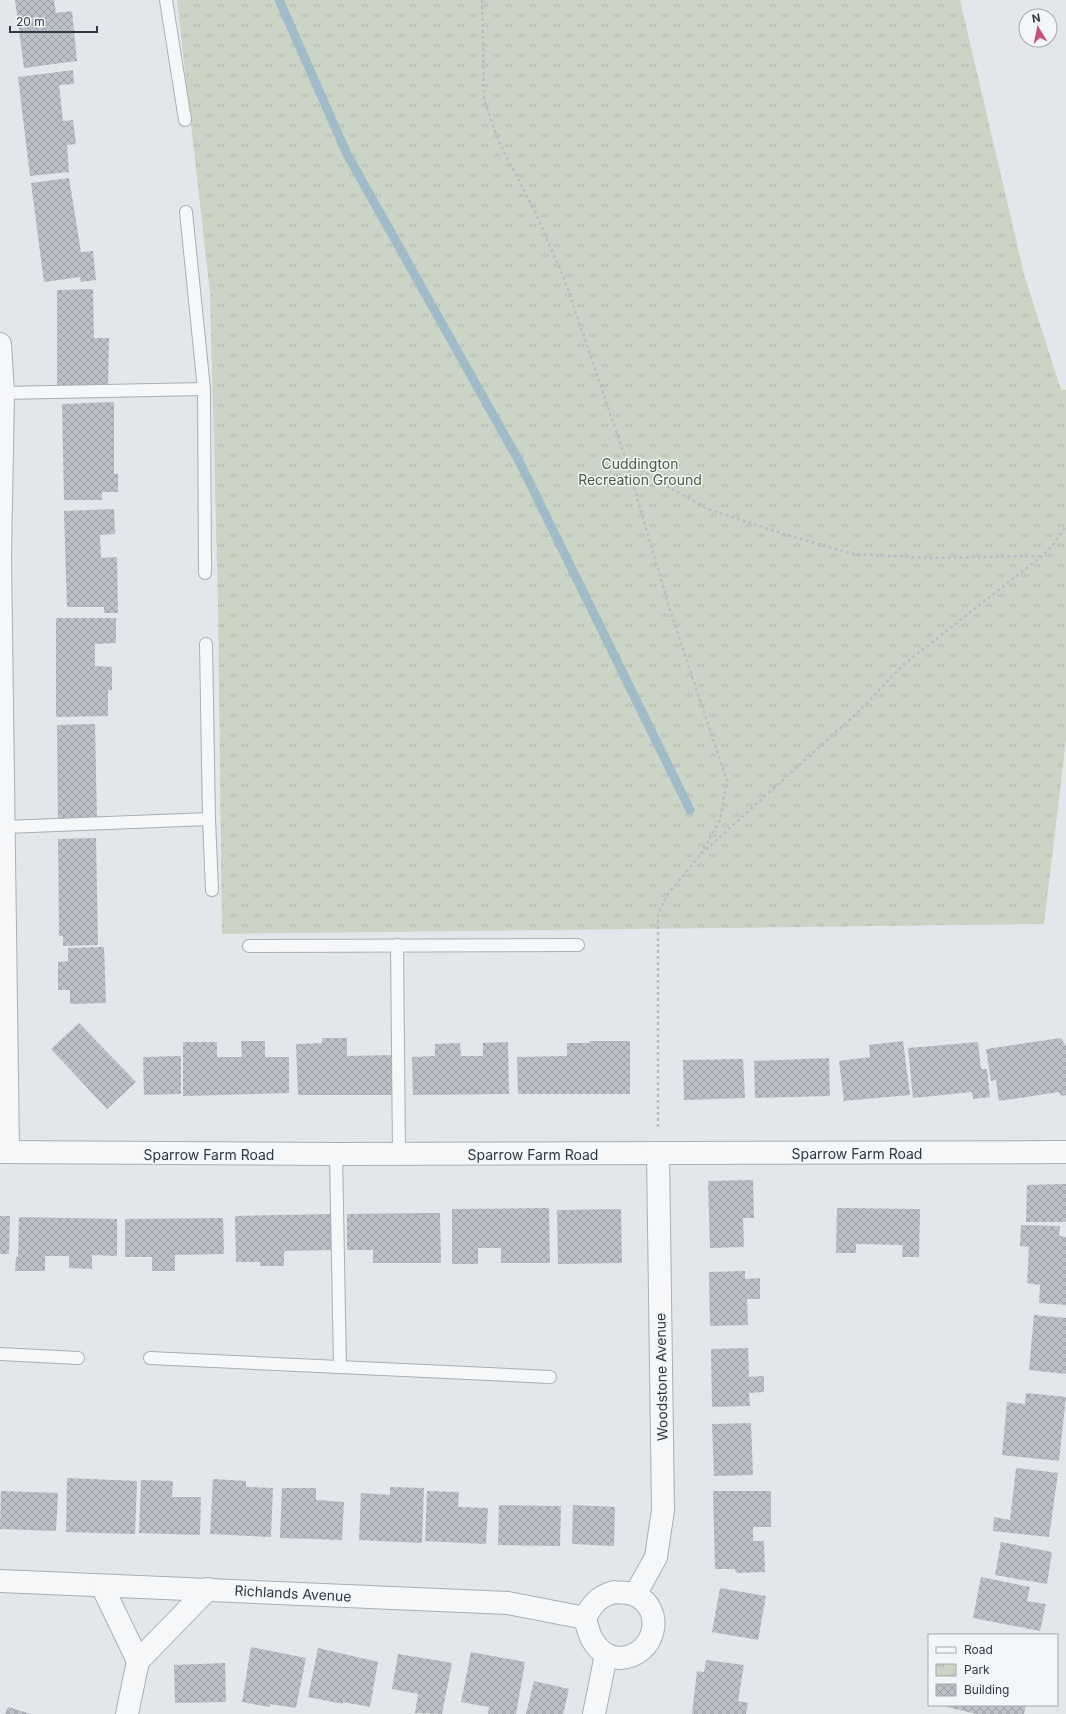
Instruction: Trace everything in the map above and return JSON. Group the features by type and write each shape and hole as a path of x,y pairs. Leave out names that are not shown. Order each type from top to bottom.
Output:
{"street":[{"path":"0,344 3,393 0,556 1,749 5,827 4,1152"},
{"name":"Sparrow Farm Road","path":"4,1152 336,1154 1066,1152"},
{"name":"Woodstone Avenue","path":"635,1595 656,1557 663,1510 658,1153"},
{"name":"Richlands Avenue","path":"0,1581 508,1603 585,1618"},
{"path":"102,1586 138,1661"},
{"path":"127,1714 138,1661 208,1589"},
{"path":"614,1592 635,1595 645,1604 651,1613 654,1624 652,1635 647,1645 639,1653 628,1657 617,1658 606,1655 598,1648 592,1640 585,1618 595,1601 604,1595 614,1592"},
{"path":"594,1714 606,1655"}],"lane":[{"path":"166,0 185,120"},
{"path":"186,212 204,389 205,573"},
{"path":"3,393 204,389"},
{"path":"206,644 209,819 212,890"},
{"path":"5,827 209,819"},
{"path":"397,945 398,1154"},
{"path":"248,946 578,945"},
{"path":"336,1154 340,1367"},
{"path":"0,1354 78,1358"},
{"path":"150,1358 550,1377"}],"path":[{"path":"482,0 484,98 498,140 536,214 565,281 626,460 670,610 727,781 720,820 700,855"},
{"path":"626,460 663,484 708,508 790,536 854,554 930,558 1042,556"},
{"path":"658,1153 658,914 667,895 700,855 858,712 903,665 1042,556 1052,546 1066,526"}],"green space":[{"name":"Cuddington Recreation Ground","path":"177,0 960,0 1024,274 1061,390 1066,390 1066,740 1044,924 222,934 218,604 210,293"}],"building":[{"path":"15,0 54,0 56,13 72,11 77,61 24,68"},
{"path":"73,70 74,84 59,85 63,121 73,120 76,144 67,145 69,172 30,176 18,77"},
{"path":"69,178 81,252 93,251 96,280 81,282 80,277 44,282 31,183"},
{"path":"93,289 94,338 109,338 108,390 57,390 57,290"},
{"path":"114,402 114,474 118,474 118,492 102,492 102,500 64,500 62,404"},
{"path":"114,509 115,534 100,535 101,558 117,557 118,613 104,613 104,607 67,607 64,511"},
{"path":"56,618 116,618 116,643 95,644 95,666 112,667 112,690 108,690 108,716 56,717"},
{"path":"95,724 97,823 58,824 57,725"},
{"path":"96,838 98,945 63,946 63,936 59,936 58,839"},
{"path":"104,947 106,1003 70,1004 70,990 58,990 58,962 68,961 68,948"},
{"path":"79,1023 136,1082 107,1109 51,1049"},
{"path":"322,1038 347,1038 347,1056 396,1055 397,1095 298,1095 296,1044 322,1043"},
{"path":"1061,1038 1066,1046 1066,1095 1061,1096 1059,1092 999,1101 996,1080 991,1081 986,1049"},
{"path":"241,1041 265,1041 265,1057 289,1057 289,1093 183,1096 183,1042 217,1042 217,1057 242,1057"},
{"path":"590,1041 630,1041 630,1094 518,1094 517,1057 567,1056 567,1043 590,1043"},
{"path":"903,1041 910,1095 844,1101 839,1061 870,1057 869,1045"},
{"path":"508,1042 509,1094 413,1095 412,1057 435,1056 435,1044 460,1043 461,1056 483,1056 483,1043"},
{"path":"978,1042 981,1069 987,1069 990,1097 973,1099 972,1092 913,1098 908,1048"},
{"path":"181,1056 181,1094 144,1095 143,1057"},
{"path":"829,1058 830,1096 755,1098 754,1061"},
{"path":"743,1059 745,1098 684,1100 683,1060"},
{"path":"753,1180 754,1218 743,1218 744,1247 710,1248 708,1181"},
{"path":"1066,1184 1066,1222 1026,1222 1027,1185"},
{"path":"549,1208 550,1263 501,1263 501,1248 478,1248 478,1264 452,1264 452,1209"},
{"path":"837,1208 920,1209 919,1257 902,1257 903,1245 856,1244 856,1253 836,1253"},
{"path":"621,1209 622,1263 558,1264 557,1210"},
{"path":"440,1213 441,1263 373,1263 373,1250 347,1250 347,1214"},
{"path":"333,1214 333,1250 284,1251 284,1266 260,1266 260,1262 236,1262 235,1216"},
{"path":"0,1216 10,1216 9,1254 0,1254"},
{"path":"19,1217 117,1219 117,1256 92,1255 92,1269 69,1268 69,1256 45,1256 45,1271 15,1271 16,1257 18,1257"},
{"path":"223,1218 224,1254 175,1255 175,1271 152,1271 152,1257 125,1257 125,1219"},
{"path":"1021,1225 1060,1226 1059,1236 1066,1237 1066,1305 1039,1303 1040,1285 1027,1283 1029,1247 1020,1246"},
{"path":"745,1271 745,1279 760,1278 760,1299 747,1299 748,1325 710,1326 709,1272"},
{"path":"1034,1315 1066,1318 1066,1374 1029,1370"},
{"path":"748,1348 749,1377 764,1376 764,1392 749,1393 750,1406 712,1407 711,1349"},
{"path":"1026,1393 1066,1397 1059,1461 1002,1455 1007,1402 1025,1404"},
{"path":"751,1423 753,1475 714,1476 712,1424"},
{"path":"1016,1468 1058,1473 1049,1537 993,1531 994,1517 1010,1520"},
{"path":"67,1478 137,1481 135,1534 66,1532"},
{"path":"213,1479 246,1481 246,1487 273,1488 271,1537 210,1534"},
{"path":"141,1480 173,1481 172,1497 201,1497 200,1535 139,1533"},
{"path":"390,1487 424,1488 422,1543 359,1540 361,1493 390,1495"},
{"path":"282,1488 316,1488 316,1500 344,1502 342,1540 280,1538"},
{"path":"1,1491 58,1493 56,1531 0,1529"},
{"path":"427,1491 459,1492 458,1507 488,1508 486,1544 425,1541"},
{"path":"713,1491 771,1491 771,1527 753,1527 753,1541 764,1541 765,1572 736,1573 735,1569 715,1569"},
{"path":"499,1505 561,1506 560,1546 498,1545"},
{"path":"573,1505 615,1507 614,1546 572,1544"},
{"path":"1001,1542 1052,1552 1047,1584 995,1575"},
{"path":"981,1577 1030,1587 1027,1601 1046,1604 1040,1631 973,1618"},
{"path":"720,1588 766,1596 758,1640 712,1632"},
{"path":"251,1647 306,1658 296,1708 270,1704 270,1707 242,1702"},
{"path":"318,1648 378,1662 370,1707 343,1702 343,1704 308,1697"},
{"path":"471,1652 525,1662 516,1714 488,1714 489,1707 461,1702"},
{"path":"398,1654 452,1663 442,1714 415,1713 418,1694 392,1689"},
{"path":"706,1660 744,1665 738,1701 748,1703 746,1714 692,1714 697,1671 704,1672"},
{"path":"225,1663 226,1702 175,1703 174,1665"},
{"path":"534,1681 569,1689 563,1714 526,1714"},
{"path":"1026,1706 1024,1714 976,1714 947,1707"},
{"path":"8,1707 31,1714 5,1714"}],"waterway":[{"path":"279,0 347,154 520,463 690,810"}]}
